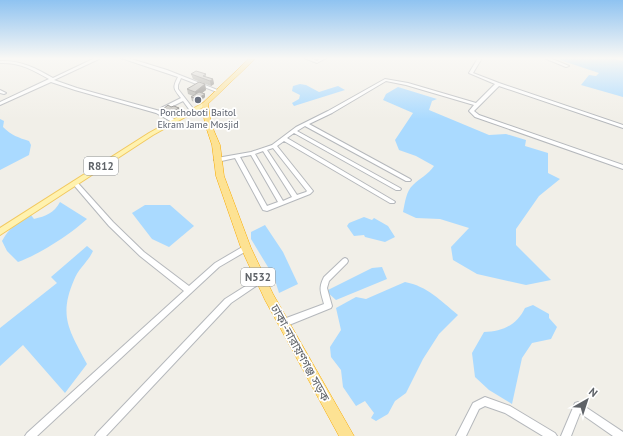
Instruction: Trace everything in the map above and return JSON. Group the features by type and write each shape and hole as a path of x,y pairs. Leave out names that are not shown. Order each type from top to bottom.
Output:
{"highway":[{"path":"205,104 232,78"},
{"name":"ঢাকা-নারায়ণগঞ্জ সড়ক","path":"205,104 208,124 216,145 220,176 246,248 260,280 347,436"}],"main road":[{"name":"R812","path":"0,232 151,134 205,104"}],"street":[{"path":"0,104 55,78"},
{"path":"179,78 176,89 193,111"},
{"path":"184,78 218,91"},
{"path":"485,78 623,128"},
{"path":"51,80 76,89 158,112 174,121"},
{"path":"217,160 252,154 274,146 293,131 330,112 385,80 407,84 477,105"},
{"path":"498,84 472,111 477,116 623,167"},
{"path":"158,112 183,99"},
{"path":"305,124 408,180"},
{"path":"293,131 398,189"},
{"path":"285,138 392,202"},
{"path":"237,157 265,208 267,209 310,191 274,146"},
{"path":"264,149 296,198"},
{"path":"252,154 281,204"},
{"path":"74,183 111,224 142,254 189,291"},
{"path":"30,436 217,265 246,248"},
{"path":"284,324 328,306 323,288 326,279 345,261"},
{"path":"100,436 228,301 260,280"},
{"path":"461,436 476,406 485,400 497,404 552,436"},
{"path":"566,436 578,406 621,436"}],"water":[{"path":"586,78 623,78 623,97 581,85"},
{"path":"300,84 306,85 319,92 338,86 345,90 294,106 292,103 299,99 300,95 292,91 293,86"},
{"path":"398,87 437,99 432,101 429,110 489,135 506,134 526,140 525,146 548,153 548,173 560,179 539,196 516,229 516,245 551,280 526,285 477,274 453,260 451,247 469,228 440,219 416,218 403,212 409,190 434,166 416,156 399,150 395,140 413,113 383,100 386,94"},
{"path":"0,119 4,121 3,127 6,130 15,136 29,141 31,145 29,155 0,170"},
{"path":"60,202 87,219 54,244 18,262 7,251 2,241 11,229 23,219 31,215 34,219 46,215 55,209"},
{"path":"145,205 170,205 194,226 169,247 152,239 132,213"},
{"path":"364,217 372,220 374,218 388,226 395,237 385,242 365,237 364,235 354,236 347,226 349,223"},
{"path":"265,225 283,252 298,284 279,293 274,277 251,239 251,232"},
{"path":"87,246 93,251 74,280 69,293 67,314 71,333 87,364 65,393 23,345 0,366 0,328 57,283 51,277"},
{"path":"382,267 387,279 336,300 326,291 372,268"},
{"path":"405,282 420,287 440,299 458,315 439,334 423,359 406,393 395,401 388,414 376,421 371,418 374,413 365,401 356,406 343,387 341,370 331,357 330,347 341,330 336,308 356,297 366,299"},
{"path":"533,305 549,314 549,318 557,327 551,339 532,343 522,358 512,404 489,390 475,377 472,353 484,332 503,329 518,319 525,308"}],"building":[{"path":"203,78 213,79 210,81"},
{"path":"199,82 205,84 195,92 187,89"},
{"path":"199,92 205,94 197,99 191,97"},
{"path":"168,105 179,108 171,113 163,109"}],"place":[{"name":"Ponchoboti Baitol Ekram Jame Mosjid","path":"198,100"}]}
